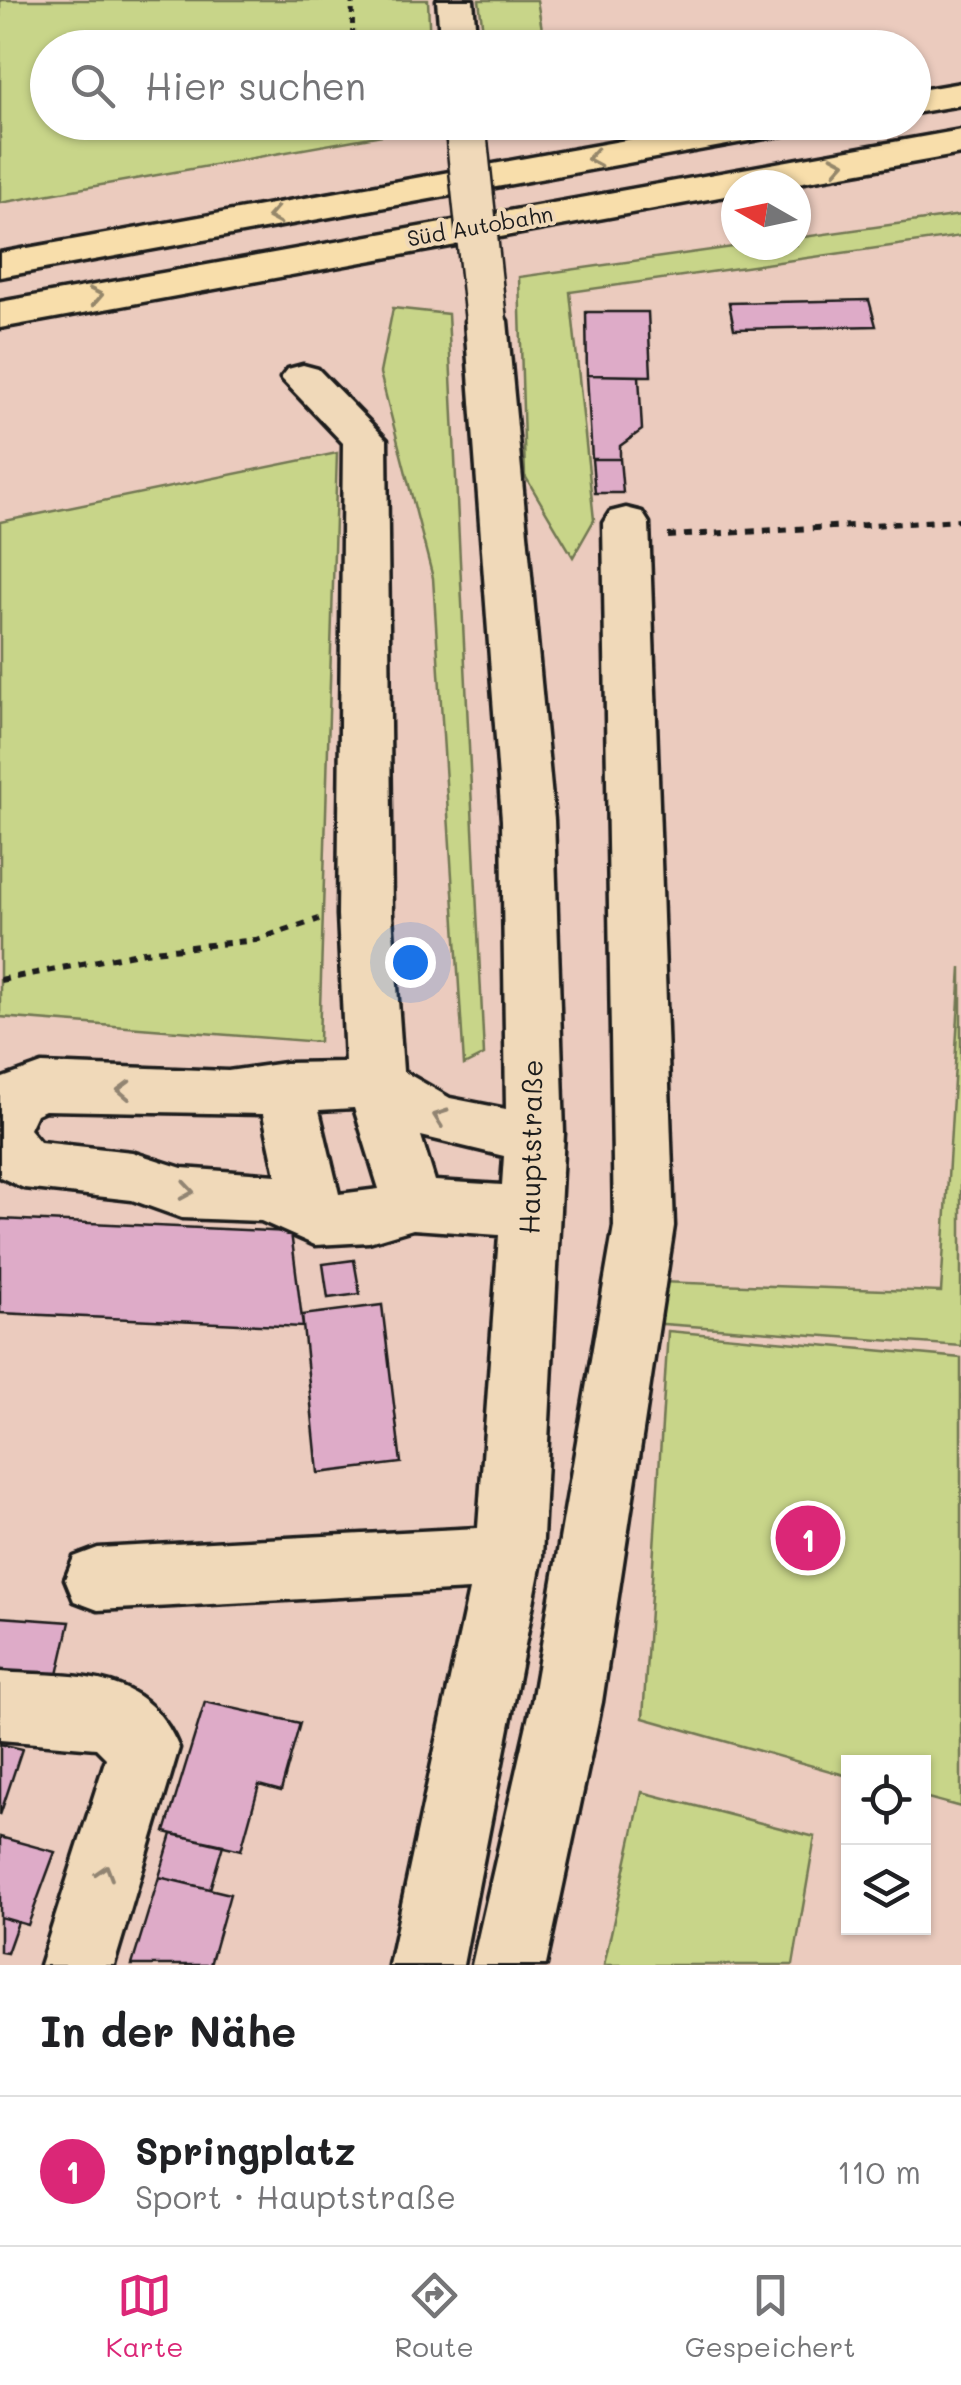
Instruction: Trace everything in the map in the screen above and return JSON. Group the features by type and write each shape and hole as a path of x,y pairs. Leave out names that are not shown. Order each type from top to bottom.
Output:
{"highway":[{"path":"931,99 961,94"},
{"name":"Süd Autobahn","path":"0,265 694,140"},
{"name":"Süd Autobahn","path":"0,314 961,142"}],"street":[{"path":"455,0 457,30"},
{"name":"Hauptstraße","path":"426,1965 509,1558 535,1134 528,820 467,140"},
{"path":"303,378 366,440 365,916 376,1083 412,1204"},
{"path":"509,1965 567,1702 644,1226 627,530"},
{"path":"530,1212 412,1204 369,1217 315,1220 268,1197 182,1193 132,1176 24,1164 0,1132 14,1098 42,1087 228,1094 285,1086 376,1083 436,1118 494,1132 535,1134"},
{"path":"285,1086 315,1220"},
{"path":"98,1579 509,1558"},
{"path":"0,1706 113,1715 144,1748 77,1965"}],"path":[{"path":"352,0 353,30"},
{"path":"627,530 961,520"},
{"path":"0,980 144,952 256,940 318,920 365,916"}],"green space":[{"path":"0,0 428,0 429,30 30,30 30,140 354,140 0,203"},
{"path":"479,0 537,0 542,30 483,30"},
{"path":"961,215 961,236 811,257 811,236"},
{"path":"721,249 721,260 793,260 570,292 594,520 573,557 525,476 519,277"},
{"path":"393,308 448,314 484,1055 464,1065 433,578 380,373"},
{"path":"337,453 319,1042 0,1017 0,522"},
{"path":"961,967 961,1346 650,1323 659,1282 941,1292"},
{"path":"668,1331 961,1358 961,1807 931,1799 931,1755 841,1755 841,1774 643,1718"},
{"path":"642,1792 815,1837 793,1965 604,1965"}],"building":[{"path":"869,300 876,326 734,329 729,303"},
{"path":"586,312 648,312 651,376 587,375"},
{"path":"587,375 639,376 642,430 620,446 620,459 592,459"},
{"path":"592,459 620,459 623,493 595,493"},
{"path":"0,1219 291,1232 303,1327 0,1313"},
{"path":"354,1260 360,1294 328,1298 323,1264"},
{"path":"382,1305 401,1463 318,1473 302,1315"},
{"path":"0,1617 70,1622 57,1679 0,1675"},
{"path":"205,1702 300,1723 281,1791 259,1785 241,1850 165,1832"},
{"path":"0,1744 22,1749 0,1815"},
{"path":"172,1834 223,1845 210,1889 159,1877"},
{"path":"0,1837 55,1852 28,1925 0,1917"},
{"path":"159,1877 230,1894 210,1965 132,1965"},
{"path":"0,1917 18,1922 7,1953 0,1952"}],"place":[{"name":"Springplatz","path":"808,1538"}]}
